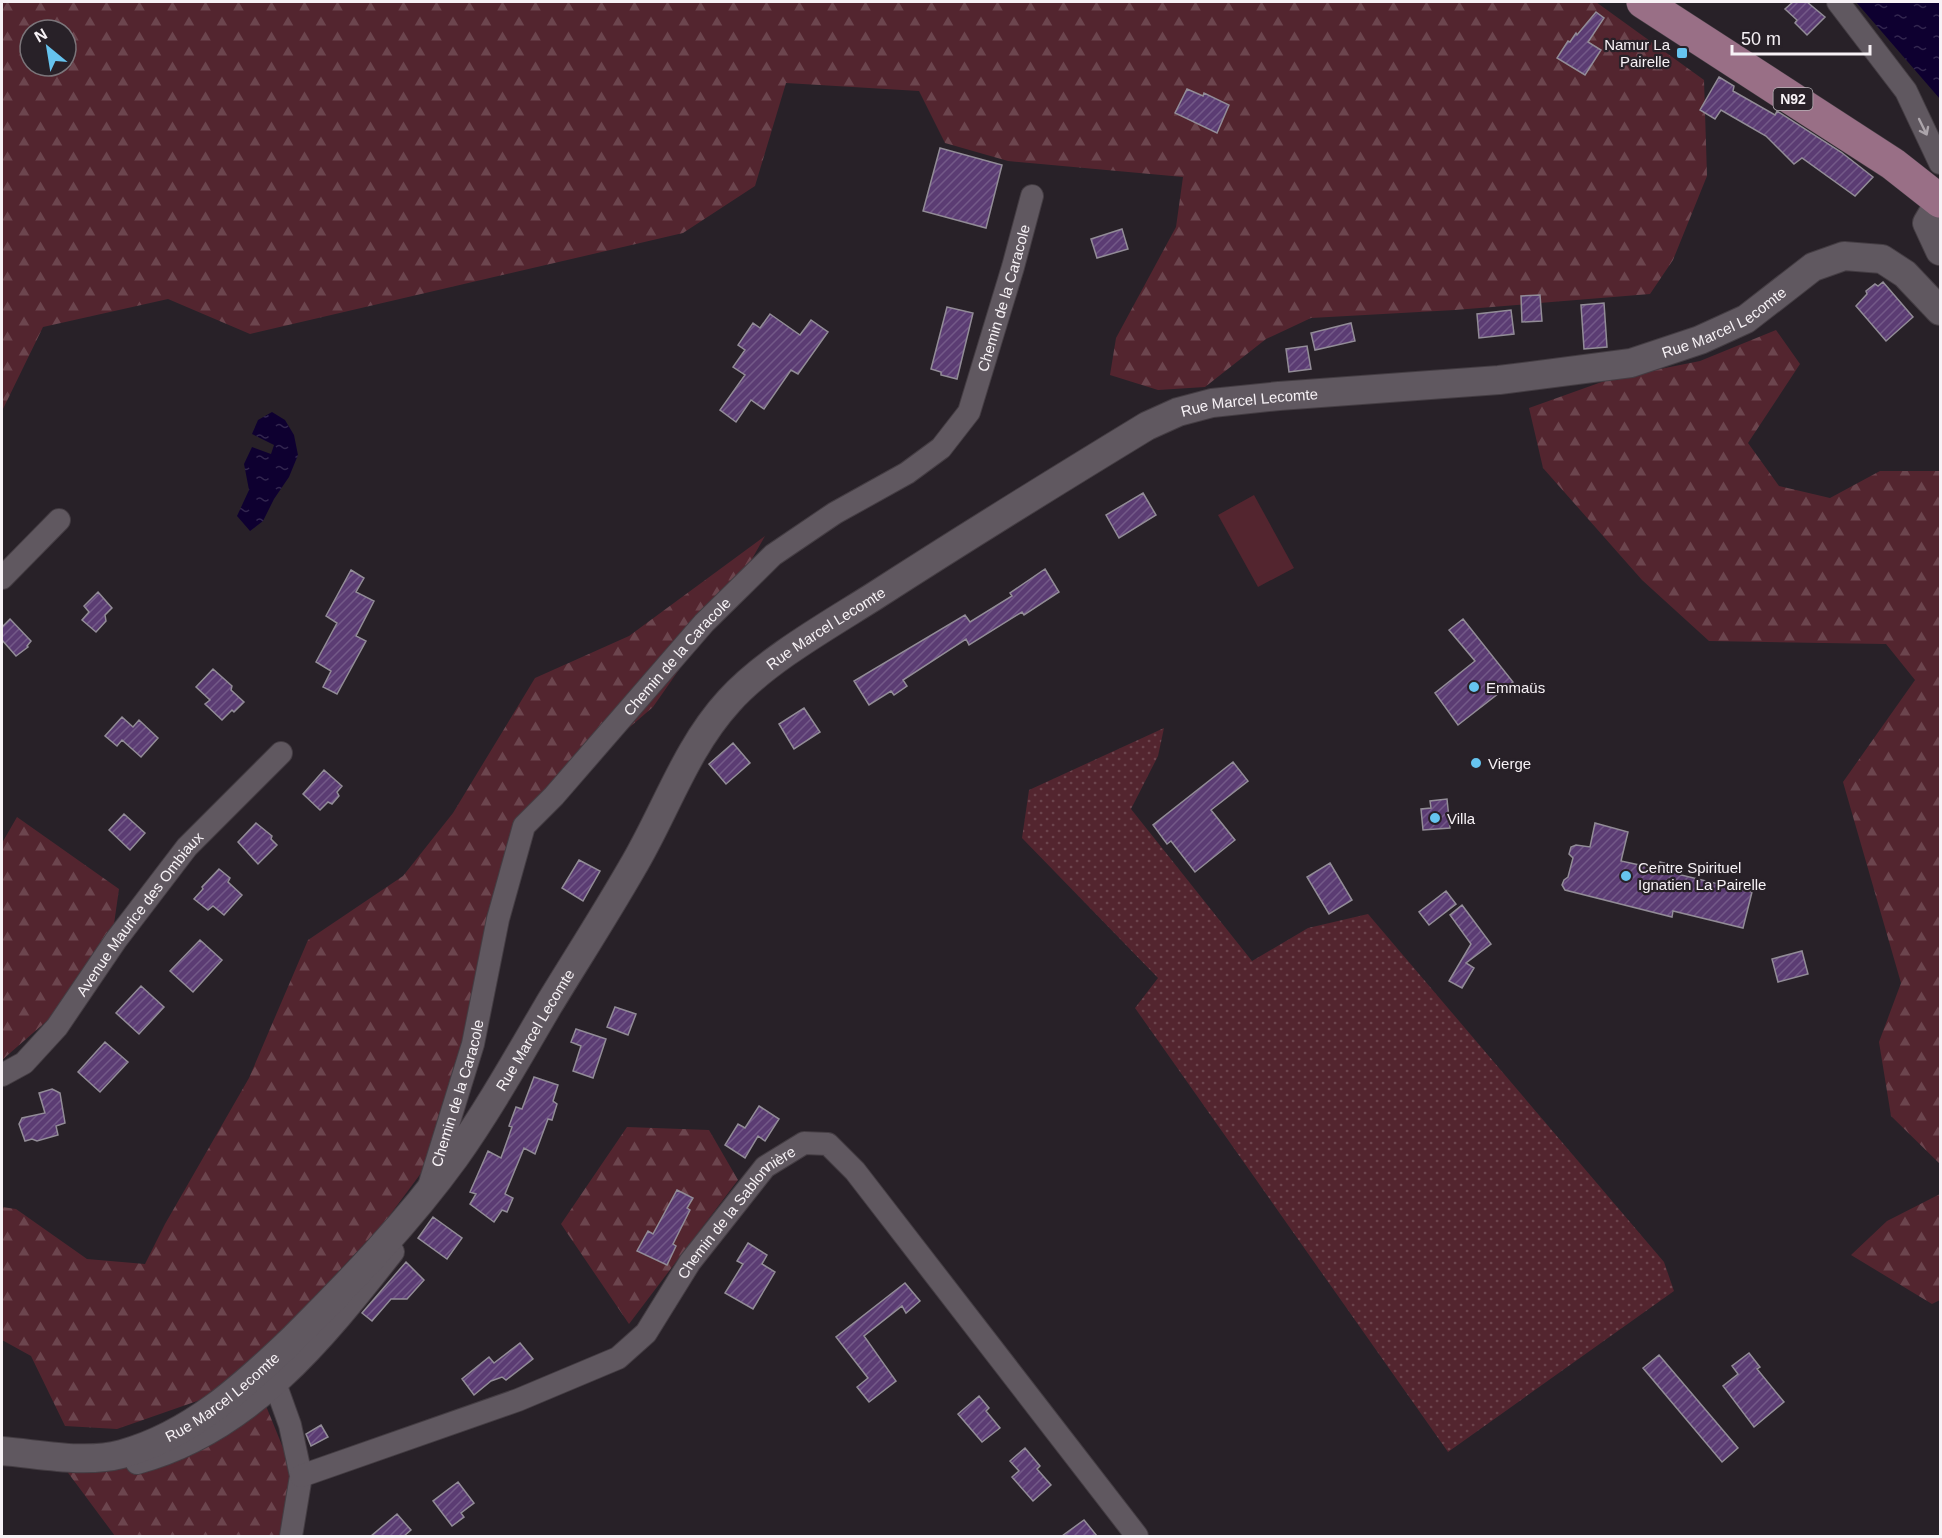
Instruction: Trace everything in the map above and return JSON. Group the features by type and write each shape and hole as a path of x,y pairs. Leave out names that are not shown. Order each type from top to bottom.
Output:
{"main road":[{"name":"N92","path":"1643,2 1893,164 1940,201"}],"street":[{"path":"1838,2 1906,91 1941,163"},
{"path":"1941,192 1940,201 1927,223 1941,251"},
{"name":"Chemin de la Caracole","path":"6,1451 59,1470 89,1472 116,1469 145,1461 203,1437 239,1414 276,1386 338,1323 405,1237 427,1192 473,1044 498,919 524,826 561,788 705,623 773,555 835,513 907,473 941,448 969,412 1032,196"},
{"name":"Rue Marcel Lecomte","path":"6,1451 79,1458 118,1455 154,1443 199,1419 240,1388 323,1309 376,1254 455,1156 496,1094 635,863 688,759 707,729 730,700 756,675 815,634 953,545 1147,426 1178,412 1212,403 1499,380 1631,363 1700,340 1746,319 1813,267 1844,256 1882,259 1905,274 1941,311"},
{"path":"2,578 59,520"},
{"name":"Avenue Maurice des Ombiaux","path":"2,1075 24,1063 57,1027 116,940 187,847 280,753"},
{"name":"Chemin de la Sablonnière","path":"301,1476 518,1400 618,1358 646,1333 690,1263 765,1167 804,1143 828,1144 855,1171 1137,1536"},
{"path":"276,1386 290,1425 301,1476 291,1536"}],"green space":[{"path":"2,2 1596,2 1704,80 1707,176 1673,260 1650,294 1455,310 1311,318 1266,339 1205,387 1158,390 1110,375 1116,338 1176,227 1183,177 1008,161 945,143 919,91 786,83 755,186 683,233 250,334 168,299 43,327 2,411"},
{"path":"1776,330 1800,364 1748,443 1779,486 1830,498 1880,471 1940,471 1940,1164 1891,1116 1879,1042 1901,983 1843,782 1915,680 1886,644 1709,641 1642,580 1543,468 1529,408 1610,379 1700,361"},
{"path":"1254,495 1294,568 1258,587 1218,515"},
{"path":"765,536 732,594 653,707 601,752 537,822 433,1157 384,1223 226,1391 117,1429 65,1426 31,1356 2,1340 2,1207 16,1209 87,1259 145,1264 165,1224 249,1078 308,940 403,876 453,813 535,678 629,636"},
{"path":"1164,728 1158,756 1131,809 1252,961 1308,928 1368,914 1664,1262 1674,1291 1448,1452 1135,1008 1158,978 1022,838 1029,790"},
{"path":"17,817 119,889 114,924 56,1013 2,1060 2,843"},
{"path":"627,1127 709,1130 738,1180 629,1324 561,1224"},
{"path":"1940,1194 1940,1300 1932,1304 1851,1255 1887,1221"},
{"path":"264,1401 290,1465 286,1536 115,1536 63,1466"}],"water":[{"path":"1856,2 1940,2 1940,99"},
{"path":"272,412 285,420 294,435 298,455 289,477 263,521 250,531 237,516 249,490 244,464 252,447 271,454 274,445 252,434 258,420"}],"building":[{"path":"1793,2 1807,2 1825,17 1807,35 1795,23 1797,20 1785,9"},
{"path":"1596,12 1604,18 1588,42 1601,50 1585,75 1557,58 1568,41 1570,42 1576,33 1577,35"},
{"path":"1719,77 1734,86 1733,91 1775,115 1777,111 1841,152 1873,177 1855,196 1802,158 1794,164 1766,136 1721,110 1715,119 1700,110"},
{"path":"1187,89 1203,96 1204,93 1229,105 1217,133 1175,113"},
{"path":"940,148 1002,165 986,228 923,211"},
{"path":"1122,229 1128,249 1097,258 1091,239"},
{"path":"1883,282 1913,317 1886,341 1856,306 1867,294 1866,291 1875,284 1878,286"},
{"path":"1540,295 1542,321 1522,322 1521,296"},
{"path":"1604,303 1607,347 1584,349 1581,305"},
{"path":"947,307 973,313 957,379 941,375 941,372 931,369"},
{"path":"1511,310 1514,334 1479,338 1477,314"},
{"path":"770,314 800,335 811,320 828,332 798,374 791,370 764,409 751,400 736,422 720,410 745,375 733,367 745,350 738,345 753,323 760,328"},
{"path":"1351,323 1355,341 1315,350 1311,333"},
{"path":"1307,346 1311,369 1289,372 1286,349"},
{"path":"1143,493 1156,515 1119,538 1106,515"},
{"path":"1045,569 1059,592 1024,615 1022,612 969,645 966,639 903,680 907,686 894,695 891,691 869,705 854,681 965,615 970,622 1012,596 1010,593"},
{"path":"351,570 364,578 356,592 374,601 356,636 366,641 337,694 323,687 331,671 316,662 337,623 326,616"},
{"path":"98,592 112,608 105,615 106,621 96,632 82,620 89,612 84,606"},
{"path":"10,619 31,641 28,647 16,656 2,640 2,627"},
{"name":"Emmaüs","path":"1463,619 1513,682 1458,725 1435,693 1475,661 1449,630"},
{"path":"213,669 232,686 231,690 244,702 222,720 205,704 210,700 196,687"},
{"path":"804,708 820,732 794,749 779,724"},
{"path":"122,717 133,727 139,720 158,738 141,757 122,740 117,746 105,736"},
{"path":"733,743 750,763 726,784 709,764"},
{"path":"1233,762 1248,781 1211,810 1235,840 1195,872 1171,841 1167,844 1153,825"},
{"path":"324,770 342,786 337,792 339,796 332,804 328,802 320,810 303,794"},
{"name":"Villa","path":"1447,799 1450,828 1423,830 1421,809 1431,808 1430,801"},
{"path":"124,814 145,833 130,850 109,830"},
{"path":"256,823 272,836 271,839 277,845 258,864 238,842"},
{"name":"Centre Spirituel Ignatien La Pairelle","path":"1595,823 1628,832 1621,861 1658,869 1660,862 1683,868 1681,875 1752,892 1743,928 1673,911 1672,917 1565,890 1562,885 1568,877 1573,858 1569,854 1571,847 1576,845 1590,847"},
{"path":"579,860 600,871 583,901 562,888"},
{"path":"1330,863 1352,900 1329,914 1307,877"},
{"path":"219,869 230,878 228,882 242,895 224,915 213,906 208,910 194,899"},
{"path":"1446,891 1456,904 1429,925 1419,912"},
{"path":"1462,905 1491,944 1466,963 1474,968 1462,988 1449,981 1471,944 1450,915"},
{"path":"200,940 222,960 193,992 170,971"},
{"path":"1802,951 1808,974 1778,982 1772,959"},
{"path":"141,986 164,1007 139,1034 116,1013"},
{"path":"615,1007 636,1014 628,1035 607,1027"},
{"path":"576,1029 606,1039 593,1078 573,1071 581,1046 571,1042"},
{"path":"105,1042 128,1062 100,1092 78,1072"},
{"path":"534,1077 558,1085 553,1101 557,1104 552,1120 548,1119 535,1154 524,1148 505,1194 513,1198 507,1212 502,1210 494,1222 470,1204 476,1194 470,1192 488,1151 501,1158 512,1127 509,1126 516,1107 522,1109"},
{"path":"52,1089 60,1093 65,1123 56,1126 58,1135 37,1141 32,1139 25,1141 19,1124 22,1118 45,1113 39,1093"},
{"path":"759,1106 779,1119 765,1141 758,1136 745,1158 725,1145 738,1124 745,1128"},
{"path":"677,1190 693,1198 687,1208 690,1210 673,1244 676,1246 667,1265 637,1251 648,1231 653,1234"},
{"path":"433,1217 462,1238 447,1259 418,1238"},
{"path":"748,1243 767,1255 762,1264 775,1272 753,1309 725,1293 743,1264 737,1261"},
{"path":"406,1262 424,1280 407,1299 391,1299 372,1321 362,1313"},
{"path":"905,1283 920,1301 906,1313 902,1306 864,1336 896,1381 869,1402 857,1387 868,1378 836,1337"},
{"path":"520,1343 533,1359 506,1380 502,1377 491,1381 474,1395 462,1379 489,1357 494,1363"},
{"path":"1749,1353 1760,1367 1757,1369 1784,1402 1754,1427 1723,1386 1738,1374 1732,1366"},
{"path":"1659,1355 1738,1448 1722,1462 1643,1368"},
{"path":"979,1396 989,1408 986,1411 1000,1428 982,1442 958,1414"},
{"path":"321,1425 328,1437 311,1446 306,1434"},
{"path":"1025,1448 1040,1466 1037,1469 1051,1485 1033,1501 1012,1477 1019,1471 1010,1461"},
{"path":"458,1482 474,1503 461,1513 464,1517 452,1526 433,1501"},
{"path":"397,1514 411,1530 404,1536 371,1536"},
{"path":"1084,1520 1097,1536 1062,1536"}],"place":[{"name":"Namur La Pairelle","path":"1682,53"},
{"name":"Emmaüs","path":"1474,687"},
{"name":"Vierge","path":"1476,763"},
{"name":"Villa","path":"1435,818"},
{"name":"Centre Spirituel Ignatien La Pairelle","path":"1626,876"}]}
